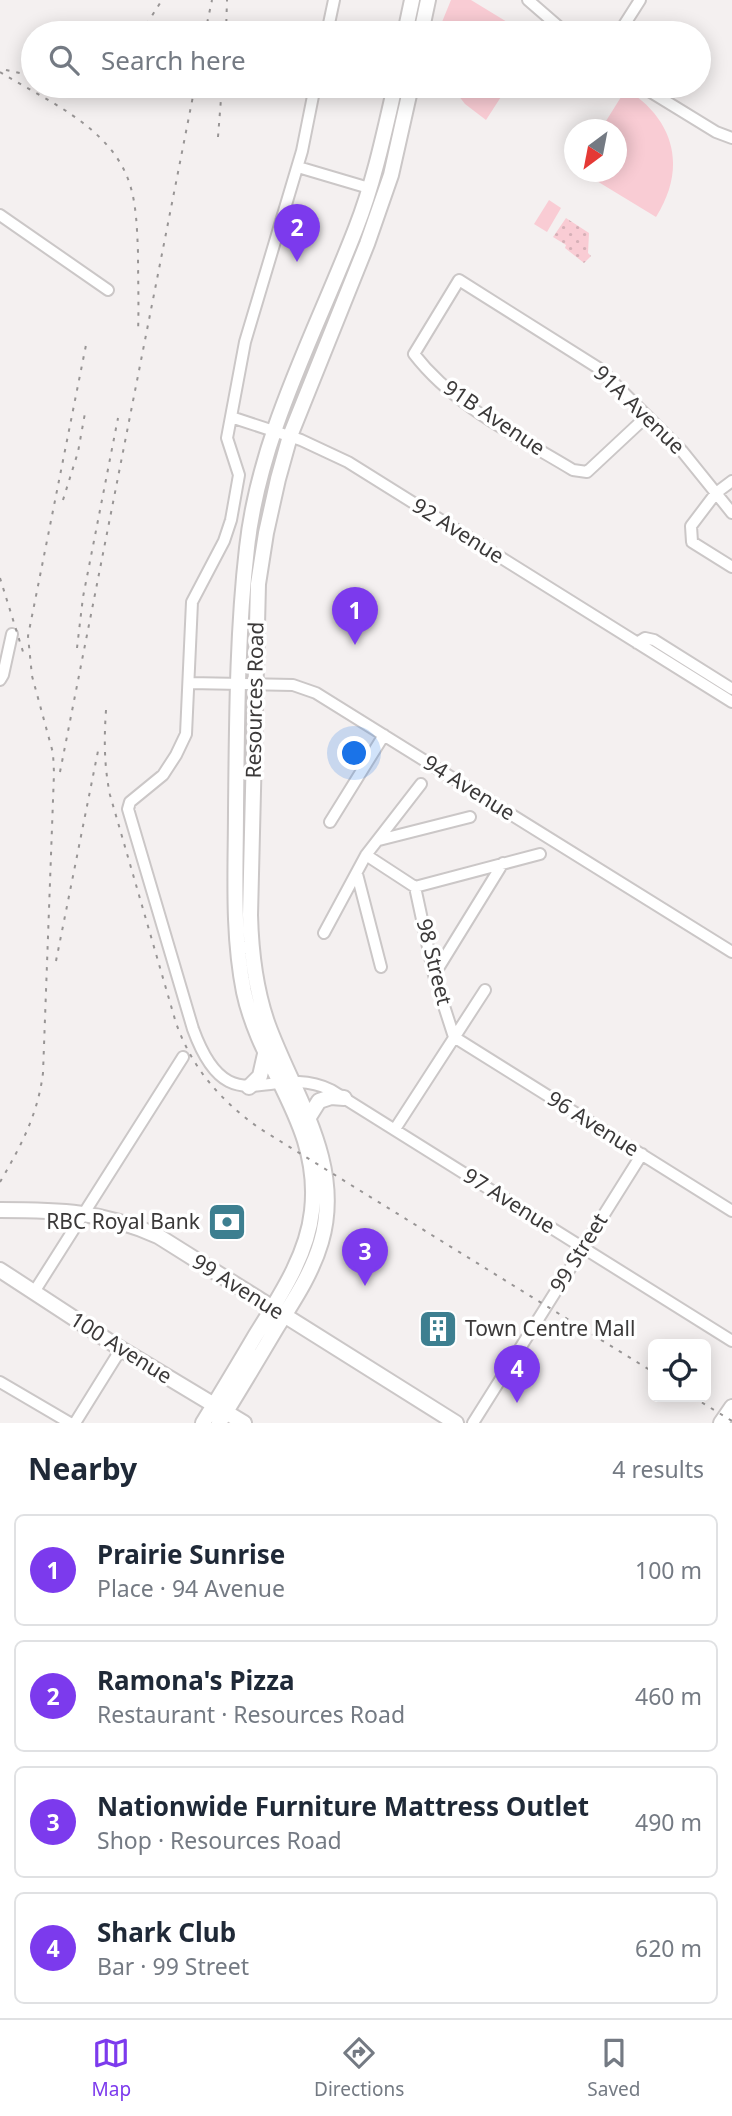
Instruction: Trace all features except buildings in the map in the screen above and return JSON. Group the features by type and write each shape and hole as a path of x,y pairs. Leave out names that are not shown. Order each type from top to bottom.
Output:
{"main road":[{"path":"408,21 412,0"},
{"path":"424,21 428,0"},
{"name":"Resources Road","path":"278,1312 316,1257 326,1216 324,1169 309,1117 265,1052 245,995 237,943 237,684 247,545 258,488 275,431 352,238 377,164 392,98"},
{"name":"Resources Road","path":"278,1312 307,1238 313,1187 306,1137 265,1015 252,953 250,915 258,584 275,493 290,436 387,187 408,98"},
{"path":"249,1087 260,1076 265,1052"},
{"path":"309,1117 319,1101 331,1097 344,1098"},
{"name":"99 Avenue","path":"0,1210 85,1213 117,1219 158,1236 456,1423"},
{"name":"100 Avenue","path":"0,1270 220,1413 244,1423"},
{"path":"203,1423 220,1413 278,1312"},
{"path":"721,1423 732,1407"}],"street":[{"path":"330,21 334,0"},
{"path":"528,0 552,21"},
{"path":"626,21 639,0"},
{"path":"249,1087 236,1085 221,1075 197,1041 128,809 131,802 163,775 182,745 187,727 192,602 224,541 231,520 239,469 228,444 231,416 250,322 298,167 312,98"},
{"path":"661,98 716,132 732,138"},
{"path":"298,167 369,188"},
{"path":"0,215 108,290"},
{"name":"91A Avenue","path":"414,354 459,280 600,369 682,451 732,513"},
{"name":"91B Avenue","path":"414,354 428,372 468,406 573,470 587,472 647,416"},
{"name":"92 Avenue","path":"231,416 330,452 732,702"},
{"path":"732,481 716,494 691,526 692,542 732,566"},
{"path":"0,680 12,634"},
{"name":"92 Avenue","path":"637,643 645,638 654,640 732,689"},
{"name":"94 Avenue","path":"188,683 293,685 306,688 732,952"},
{"path":"330,822 384,735"},
{"path":"324,933 366,855 421,784"},
{"path":"379,840 470,817"},
{"path":"366,855 415,887 540,854"},
{"path":"434,975 503,863"},
{"path":"356,874 381,967"},
{"name":"98 Street","path":"415,887 434,975 454,1037"},
{"name":"98 Street","path":"395,1129 485,990"},
{"name":"96 Avenue","path":"454,1037 732,1211"},
{"path":"34,1292 183,1057"},
{"name":"97 Avenue","path":"249,1087 287,1083 318,1084 395,1129 732,1341"},
{"name":"99 Street","path":"473,1423 642,1154"},
{"path":"0,1382 73,1423 121,1349"}],"shaded area":[{"path":"451,0 471,0 505,21 442,21"},
{"path":"460,98 500,98 486,120"},
{"path":"620,98 639,98 643,101 656,115 671,146 671,181 666,199 656,217 598,182 627,182 627,119 607,119"},
{"path":"549,200 561,208 547,232 534,224"},
{"path":"566,218 589,233 588,253 591,256 584,263 565,248 566,245 553,237"}],"railway":[{"path":"149,21 162,0"},
{"path":"208,21 212,0"},
{"path":"226,21 227,0"},
{"path":"6,70 21,73"},
{"path":"0,72 21,84"},
{"path":"45,98 83,123 108,146 118,159 131,187 138,253 138,333"},
{"path":"60,772 193,98"},
{"path":"218,137 221,98"},
{"path":"0,1182 28,1129 43,1073 54,773 53,753 32,676 28,636 87,340"},
{"path":"63,500 78,452 85,413"},
{"path":"77,648 83,597 118,418"},
{"path":"0,578 24,655"},
{"path":"106,710 105,752 110,795 176,1023 190,1054 209,1082 259,1128 648,1369"},
{"path":"56,961 98,751"},
{"path":"701,1402 732,1421"}],"place":[{"name":"Ramona's Pizza","path":"297,262"},
{"name":"Prairie Sunrise","path":"355,645"},
{"name":"RBC Royal Bank","path":"227,1222"},
{"name":"Nationwide Furniture Mattress Outlet","path":"365,1286"},
{"name":"Town Centre Mall","path":"438,1329"},
{"name":"Shark Club","path":"517,1403"}]}
